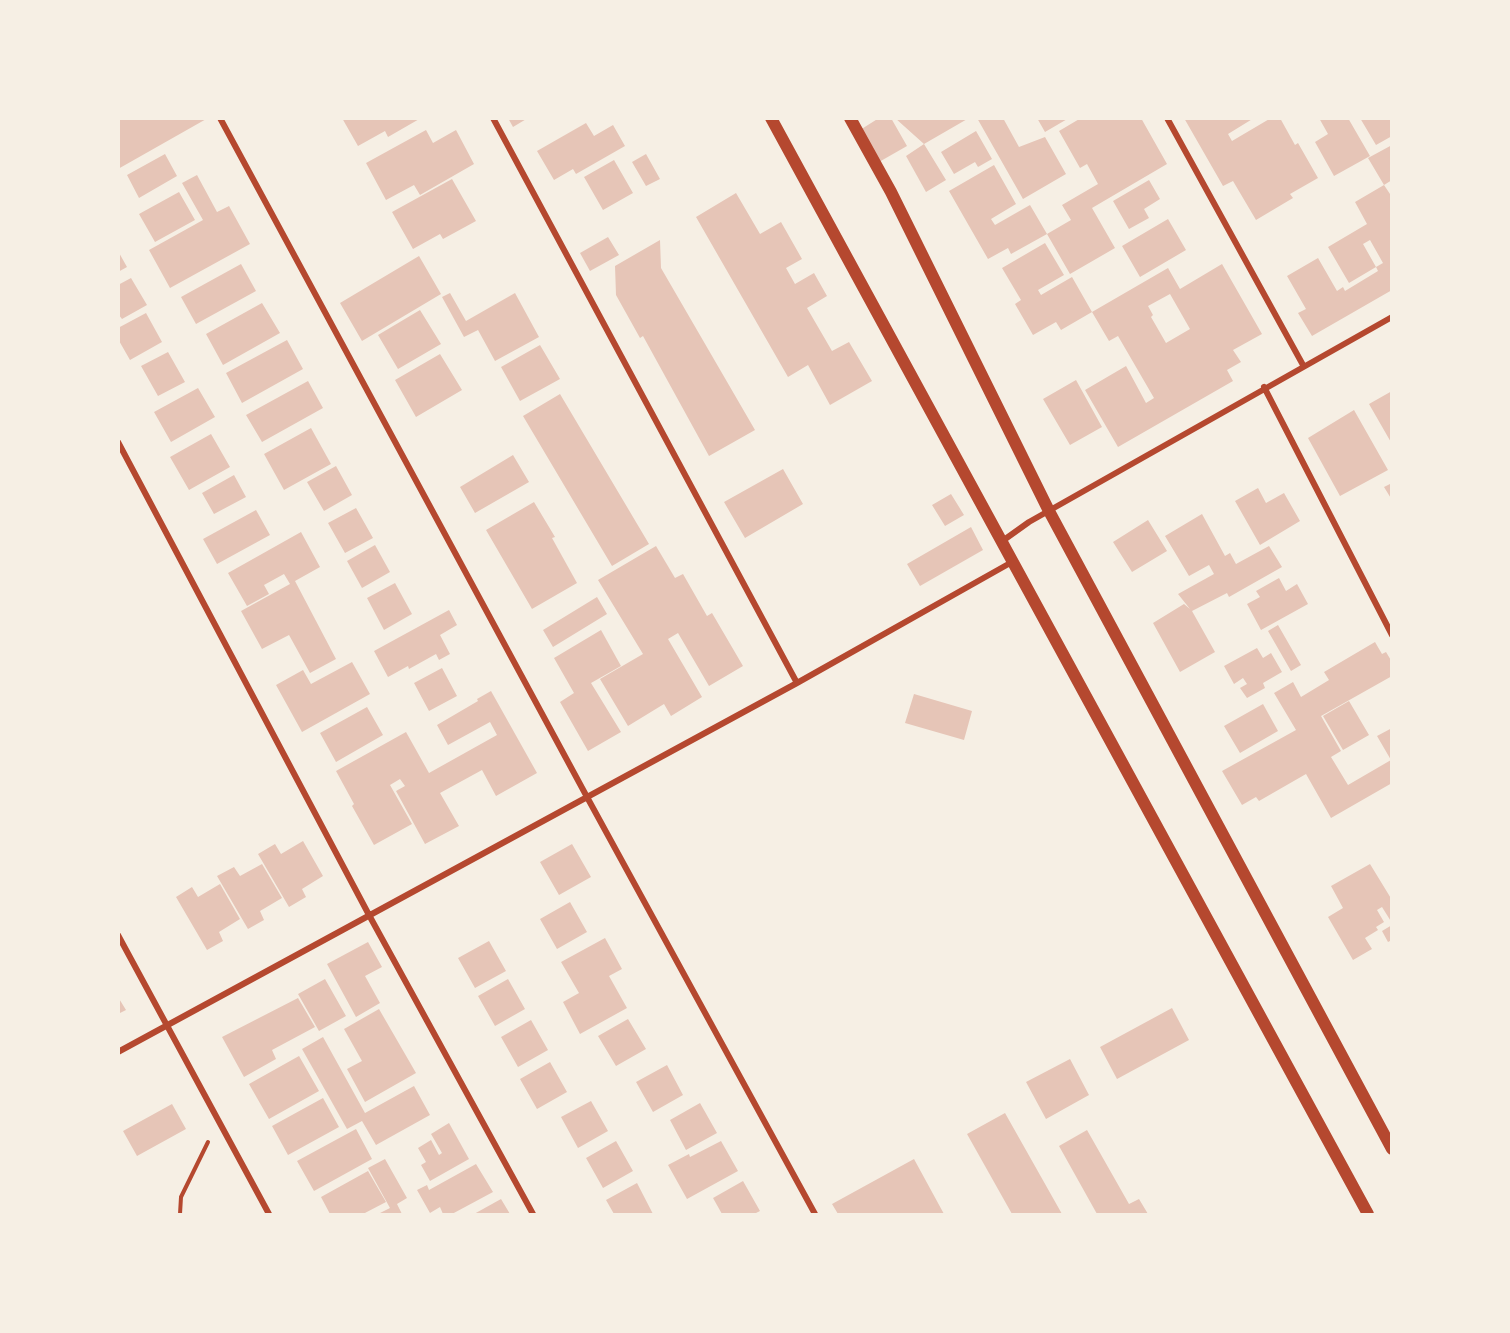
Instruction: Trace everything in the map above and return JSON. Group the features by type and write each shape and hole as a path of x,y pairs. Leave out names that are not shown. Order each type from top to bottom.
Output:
{"main road":[{"path":"771,118 1368,1215"},
{"path":"850,118 891,192 1049,511 1392,1149"}],"street":[{"path":"220,118 815,1215"},
{"path":"493,118 797,683"},
{"path":"1167,118 1303,365"},
{"path":"1001,542 1029,522 1264,387 1392,317"},
{"path":"1264,387 1392,635"},
{"path":"118,442 369,915 533,1215"},
{"path":"118,1052 797,683 1012,562"},
{"path":"118,935 269,1215"}],"path":[{"path":"180,1215 181,1197 219,1123"}],"building":[{"path":"118,118 208,118 118,169"},
{"path":"342,118 421,118 388,137 385,131 358,146"},
{"path":"508,118 528,118 513,127"},
{"path":"879,118 891,118 907,146 879,162 860,130"},
{"path":"895,118 969,118 924,144"},
{"path":"977,118 1003,118 1019,147 1045,137 1066,174 1023,199"},
{"path":"1037,118 1069,118 1045,132"},
{"path":"1081,118 1141,118 1167,164 1092,208 1115,248 1070,274 1047,234 1071,220 1062,205 1098,184 1087,164 1080,168 1059,131"},
{"path":"1184,118 1254,118 1228,134 1232,141 1271,118 1280,118 1295,145 1298,143 1318,178 1290,194 1293,198 1256,220 1233,181 1223,186"},
{"path":"1319,118 1348,118 1370,156 1334,176 1315,142 1328,134"},
{"path":"1360,118 1392,118 1392,136 1376,145"},
{"path":"586,123 594,136 613,125 625,146 576,174 573,169 554,180 537,151"},
{"path":"426,130 433,143 456,130 474,164 420,195 414,185 386,200 366,163"},
{"path":"976,131 992,159 978,167 975,162 954,174 941,152"},
{"path":"924,144 946,180 926,192 906,156"},
{"path":"1392,145 1392,180 1384,185 1368,158"},
{"path":"165,154 177,176 139,198 127,175"},
{"path":"646,154 660,179 646,186 632,162"},
{"path":"614,160 633,193 603,210 584,177"},
{"path":"994,165 1016,204 991,219 995,225 1030,205 1047,234 1011,254 1008,248 988,259 949,191"},
{"path":"197,175 217,212 229,206 250,244 170,288 149,250 203,220 182,183"},
{"path":"452,179 476,221 443,239 440,234 413,249 392,212"},
{"path":"1149,180 1160,199 1144,209 1149,218 1129,229 1113,201"},
{"path":"1384,185 1392,197 1392,290 1312,336 1298,313 1306,309 1287,276 1318,258 1337,291 1343,287 1345,291 1378,271 1376,267 1349,283 1328,247 1367,224 1355,202","holes":["1370,240 1383,263 1376,267 1363,244"]},
{"path":"179,192 195,220 155,242 139,214"},
{"path":"736,193 760,234 781,222 802,259 786,268 795,284 814,273 827,296 807,308 832,351 849,342 872,381 830,405 808,365 788,377 696,217"},
{"path":"1168,219 1186,250 1140,277 1122,246"},
{"path":"608,237 619,255 590,271 580,253"},
{"path":"660,240 661,268 755,430 709,456 643,336 640,338 616,295 615,266"},
{"path":"1045,243 1064,275 1038,290 1041,295 1072,277 1092,312 1061,330 1056,322 1033,335 1015,304 1021,300 1002,268"},
{"path":"118,251 127,267 118,272"},
{"path":"419,256 441,294 362,341 340,303"},
{"path":"241,264 256,291 196,324 181,297"},
{"path":"1222,264 1262,334 1233,350 1241,362 1227,370 1233,381 1118,447 1085,390 1126,366 1146,403 1154,398 1118,336 1109,341 1092,312 1168,268 1180,289","holes":["1170,294 1190,329 1166,343 1151,317 1153,315 1148,306"]},
{"path":"131,278 147,305 122,319 118,314 118,285"},
{"path":"450,293 466,321 515,293 539,337 495,361 478,330 464,337 442,297"},
{"path":"262,303 280,333 223,365 206,334"},
{"path":"420,310 441,344 398,369 378,335"},
{"path":"146,313 162,342 130,360 118,339 118,328"},
{"path":"287,340 303,369 242,403 226,373"},
{"path":"540,345 560,379 520,401 501,367"},
{"path":"168,352 185,382 158,396 141,366"},
{"path":"440,354 462,390 416,417 395,380"},
{"path":"1076,380 1102,427 1070,445 1043,399"},
{"path":"308,381 323,408 262,442 246,415"},
{"path":"198,388 215,417 171,442 154,412"},
{"path":"1392,391 1392,444 1369,404"},
{"path":"560,394 649,544 612,566 523,416"},
{"path":"1354,410 1388,470 1340,496 1308,438"},
{"path":"311,428 331,464 284,490 264,454"},
{"path":"211,434 230,467 189,490 170,457"},
{"path":"513,455 529,482 475,513 460,487"},
{"path":"336,466 352,495 324,511 307,482"},
{"path":"783,469 803,504 745,538 724,502"},
{"path":"234,475 246,497 214,514 202,493"},
{"path":"1392,483 1392,500 1384,487"},
{"path":"1258,488 1266,503 1284,493 1300,521 1260,545 1235,501"},
{"path":"951,494 964,515 945,526 932,505"},
{"path":"534,502 555,537 552,538 577,583 532,609 486,530"},
{"path":"356,508 373,538 345,553 328,523"},
{"path":"256,510 270,535 217,564 203,539"},
{"path":"1202,514 1225,556 1230,553 1236,564 1269,546 1282,567 1229,597 1227,593 1192,611 1215,652 1180,672 1153,623 1184,604 1190,609 1178,594 1214,574 1209,565 1189,576 1165,536"},
{"path":"1148,520 1167,551 1132,572 1113,542"},
{"path":"971,527 983,550 920,586 907,564"},
{"path":"301,532 320,567 295,581 336,659 310,673 289,635 262,649 241,611 290,584 284,574 264,585 269,594 247,606 228,573"},
{"path":"375,545 390,572 362,588 347,561"},
{"path":"656,546 675,578 683,574 707,616 712,613 743,666 709,686 678,633 668,639 702,697 671,716 664,704 628,726 600,679 643,654 598,580"},
{"path":"1279,578 1286,591 1297,584 1308,604 1261,630 1247,604 1260,597 1256,591"},
{"path":"395,583 412,614 384,630 367,598"},
{"path":"597,597 607,614 553,647 543,630"},
{"path":"449,610 457,625 440,635 450,654 439,660 436,654 409,669 408,666 388,677 374,651"},
{"path":"1278,625 1301,665 1291,671 1268,631"},
{"path":"601,630 621,666 591,683 621,732 588,751 560,702 574,693 554,658"},
{"path":"1375,642 1382,654 1386,652 1392,662 1392,676 1321,716 1341,751 1331,757 1348,785 1391,760 1377,736 1392,728 1392,783 1331,818 1306,774 1259,801 1256,797 1242,805 1222,771 1296,730 1274,693 1293,682 1301,697 1329,680 1324,672"},
{"path":"1257,648 1263,658 1271,653 1282,672 1263,683 1265,688 1247,698 1240,688 1247,684 1243,678 1234,684 1224,666"},
{"path":"352,662 370,694 302,732 276,685 303,670 311,684"},
{"path":"442,668 457,696 429,711 414,683"},
{"path":"491,691 537,773 496,796 482,770 440,793 459,826 425,844 396,791 405,786 400,779 390,785 412,824 374,845 336,771 406,732 429,773 497,735 490,722 448,745 437,725"},
{"path":"914,694 972,711 964,740 905,723"},
{"path":"1349,701 1369,735 1343,750 1323,716"},
{"path":"1263,704 1278,731 1240,753 1224,726"},
{"path":"367,707 383,735 336,762 320,733"},
{"path":"303,841 323,876 302,889 306,897 289,907 258,854 275,844 281,854"},
{"path":"572,844 591,877 559,895 540,862"},
{"path":"262,864 282,898 260,911 264,920 248,929 217,876 234,867 240,876"},
{"path":"1370,864 1392,900 1392,923 1382,907 1377,910 1384,922 1376,927 1378,930 1365,938 1372,949 1353,960 1328,917 1343,908 1331,886"},
{"path":"220,884 240,919 219,932 223,941 207,950 176,897 192,887 198,897"},
{"path":"570,902 587,932 557,949 540,919"},
{"path":"1392,925 1392,940 1388,942 1382,931"},
{"path":"605,938 622,969 609,976 627,1008 580,1034 563,1002 579,993 561,962"},
{"path":"489,941 506,971 475,988 458,958"},
{"path":"368,942 382,967 365,976 380,1003 356,1017 327,964"},
{"path":"325,979 346,1016 319,1031 298,994"},
{"path":"508,979 525,1009 495,1026 478,996"},
{"path":"118,997 126,1010 118,1014"},
{"path":"298,998 315,1027 272,1050 276,1059 244,1077 222,1037"},
{"path":"1172,1008 1189,1040 1117,1079 1100,1047"},
{"path":"379,1009 416,1073 365,1102 347,1069 362,1061 344,1029"},
{"path":"628,1019 646,1049 616,1066 598,1036"},
{"path":"531,1020 548,1050 518,1067 501,1037"},
{"path":"323,1037 365,1113 414,1086 430,1115 376,1145 362,1121 347,1129 302,1049"},
{"path":"299,1056 319,1091 269,1119 249,1084"},
{"path":"1070,1059 1089,1095 1046,1119 1026,1082"},
{"path":"550,1062 567,1092 537,1109 520,1079"},
{"path":"667,1065 683,1095 653,1112 636,1082"},
{"path":"323,1098 339,1127 288,1155 272,1126"},
{"path":"591,1101 608,1131 578,1148 561,1117"},
{"path":"700,1103 717,1133 686,1150 670,1120"},
{"path":"172,1104 186,1129 137,1156 123,1131"},
{"path":"1005,1113 1062,1214 1012,1214 967,1134"},
{"path":"449,1123 469,1159 430,1181 421,1165 426,1162 418,1148 431,1140 439,1155 442,1153 431,1134"},
{"path":"356,1129 372,1159 314,1191 297,1161"},
{"path":"1087,1130 1129,1204 1139,1199 1148,1214 1097,1214 1059,1146"},
{"path":"616,1141 633,1171 603,1188 586,1158"},
{"path":"721,1141 738,1171 687,1199 668,1165"},
{"path":"385,1159 407,1198 397,1204 402,1214 378,1214 390,1208 368,1168"},
{"path":"914,1159 944,1214 838,1214 832,1204"},
{"path":"476,1164 493,1192 452,1214 443,1214 440,1207 430,1213 417,1190 427,1185 429,1190"},
{"path":"368,1171 386,1202 363,1214 330,1214 321,1197"},
{"path":"743,1181 760,1211 754,1214 722,1214 713,1198"},
{"path":"637,1183 653,1214 614,1214 606,1200"},
{"path":"501,1199 510,1214 474,1214"}]}
